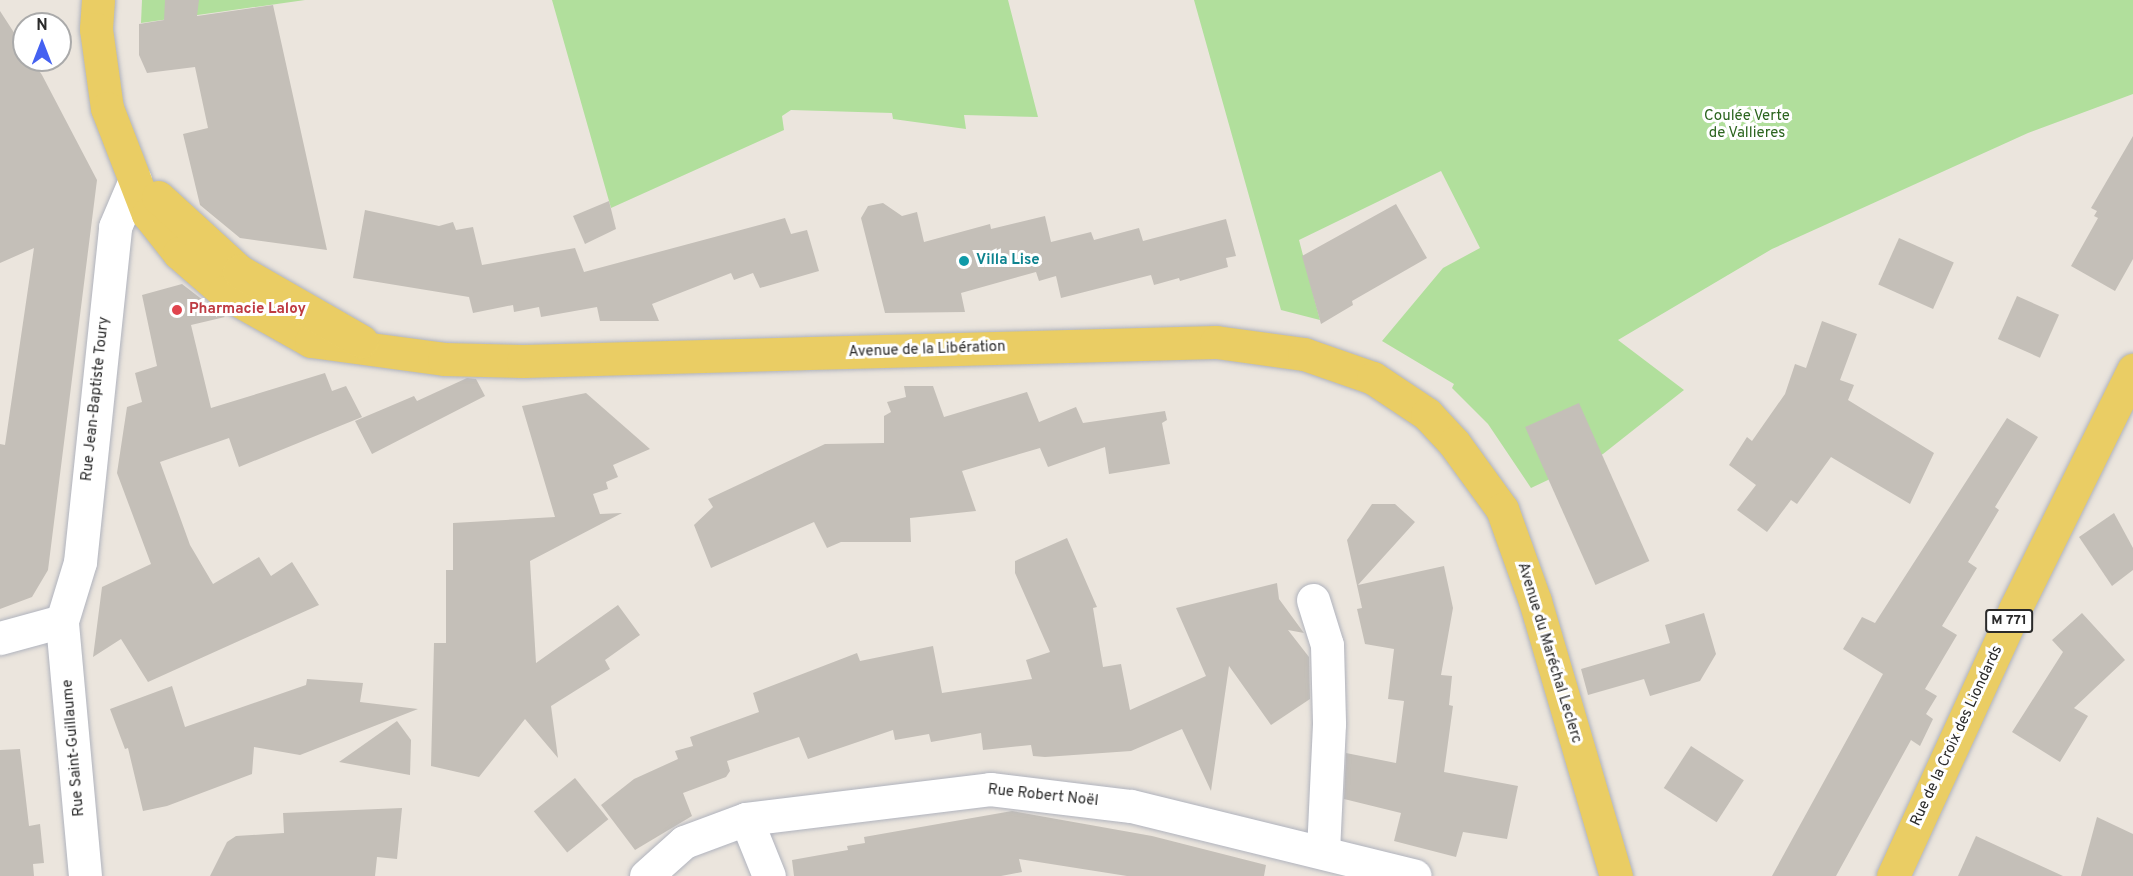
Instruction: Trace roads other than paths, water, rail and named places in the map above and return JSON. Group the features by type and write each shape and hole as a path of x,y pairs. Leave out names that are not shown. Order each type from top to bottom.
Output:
{"main road":[{"name":"Avenue de la Libération","path":"98,0 96,29 107,108 135,180 238,271 373,348 444,358 523,361 1216,342 1304,354 1373,378 1413,402 1454,443"},
{"name":"Rue de la Croix des Liondards","path":"1893,876 2015,609 2133,370"},
{"name":"Avenue du Maréchal Leclerc","path":"1454,443 1502,509 1535,601 1616,876"}],"street":[{"name":"Rue Jean-Baptiste Toury","path":"62,621 80,562 115,227 135,180"},
{"path":"1313,600 1327,645 1329,724 1323,852"},
{"path":"0,638 62,621"},
{"name":"Rue Saint-Guillaume","path":"62,621 85,876"},
{"name":"Rue Robert Noël","path":"646,876 684,842 746,819 990,789 1131,806 1415,876"},
{"path":"746,819 769,876"}],"place":[{"name":"Villa Lise","path":"964,261"},
{"name":"Pharmacie Laloy","path":"177,310"}],"park label":[{"name":"Coulée Verte de Vallieres","path":"1747,124"}]}
